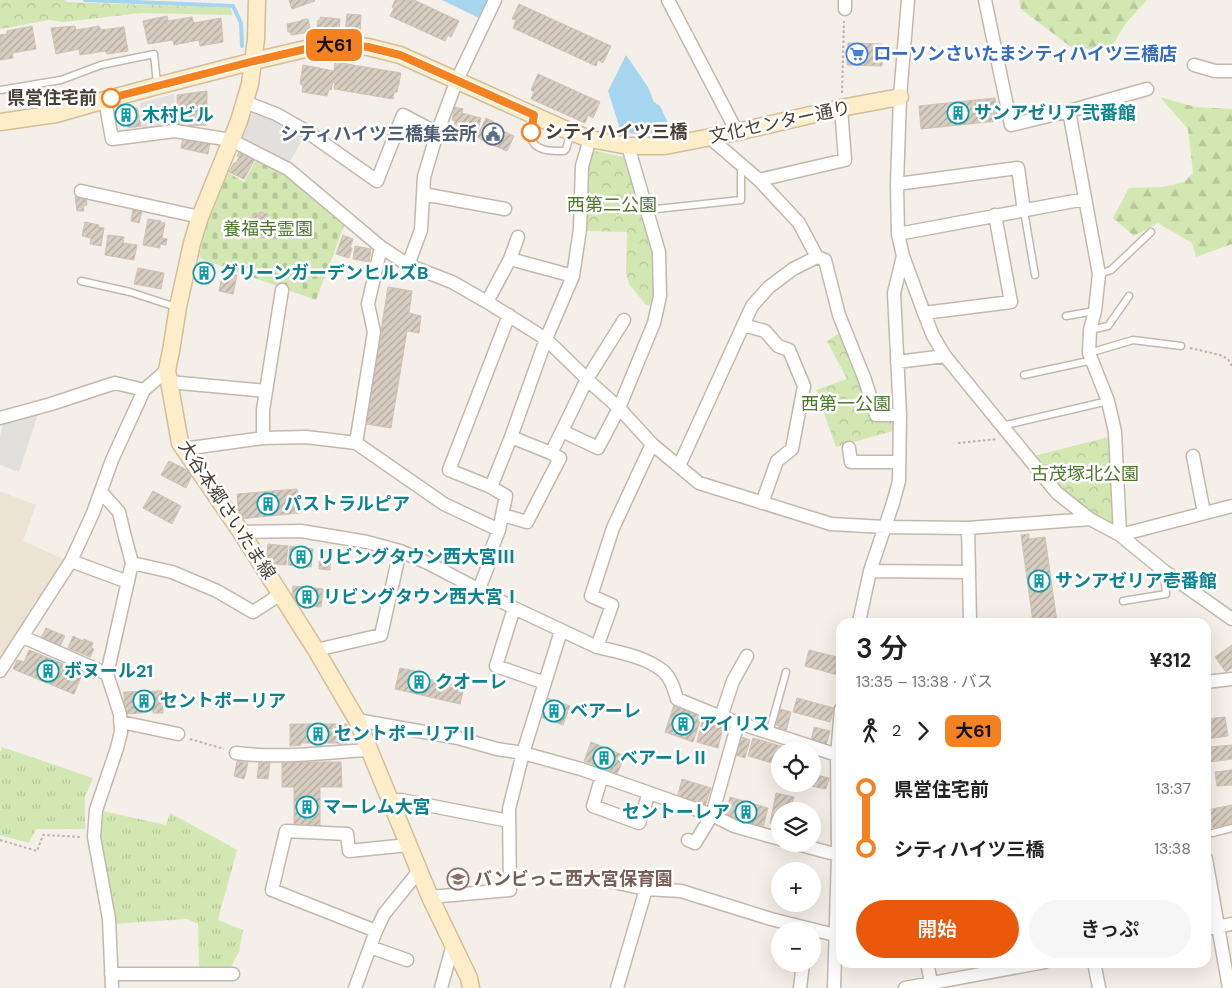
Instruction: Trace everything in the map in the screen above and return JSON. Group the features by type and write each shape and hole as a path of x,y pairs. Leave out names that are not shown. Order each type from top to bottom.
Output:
{"main road":[{"name":"大谷本郷さいたま線","path":"256,0 257,19 254,61 246,102 200,217 192,243 178,307 168,376 180,443 281,594 357,720 408,846 469,978 471,988"},
{"name":"文化センター通り","path":"0,122 56,114 254,61 314,47 333,45 359,46 400,55 571,132 590,139 628,146 665,146 900,97"}],"street":[{"path":"408,265 421,230 424,177 437,134 457,80 495,0"},
{"path":"668,0 737,132"},
{"path":"912,0 908,0 900,97 897,184 898,234 933,336 945,356 1057,493 1090,519 1120,535 1164,571 1232,619"},
{"path":"985,0 1011,126 1148,89"},
{"path":"1194,64 1215,71 1232,71"},
{"path":"105,100 112,139 175,131 231,140 288,169 381,247 408,265 452,282 546,339 586,379 619,408 652,444 699,483 831,524 968,528 1090,519"},
{"path":"246,102 276,114 306,131 377,181 402,115 437,134"},
{"path":"759,180 845,160 841,108"},
{"path":"1069,111 1099,274 1095,311 1090,330 1091,357 1108,400 1115,432 1120,535"},
{"path":"709,137 759,180 799,223 817,257 825,260 839,315 865,380 876,415 900,415"},
{"path":"491,487 546,339 573,276 580,229 582,166 590,139"},
{"path":"562,431 598,448 619,408 654,323 660,296 659,252 628,146"},
{"path":"897,184 1018,168 1024,211"},
{"path":"81,191 200,217"},
{"path":"423,194 505,209"},
{"path":"898,234 1086,199"},
{"path":"924,313 1012,302 996,215"},
{"path":"487,302 510,259 518,237"},
{"path":"356,443 374,332 368,304 381,247"},
{"path":"860,618 870,571 899,481 900,415 894,293 904,256"},
{"path":"679,466 752,306 769,287 793,269 817,257"},
{"path":"510,259 573,276"},
{"path":"263,438 263,410 282,290"},
{"path":"479,589 499,530 506,496 491,487 450,470 509,315"},
{"path":"551,453 586,379 624,320"},
{"path":"743,325 765,331 778,346 789,350 804,386 792,449 777,461 762,502"},
{"path":"898,362 945,356"},
{"path":"0,672 71,561 93,513 112,460 144,390 168,376 266,391"},
{"path":"0,418 115,383 144,390"},
{"path":"183,449 263,438 306,436 356,443 444,504 499,530"},
{"path":"503,515 527,522 560,458 511,437"},
{"path":"597,647 612,606 590,596 613,528 652,444"},
{"path":"849,448 851,462 899,462"},
{"path":"1193,456 1204,513"},
{"path":"100,492 119,512 132,562 107,674 120,714 121,732 96,810 94,838 109,919 112,988"},
{"path":"1120,535 1232,506"},
{"path":"968,528 970,618"},
{"path":"241,532 301,531 367,542 400,552 428,563 514,608 597,647 642,659 663,672 672,684 677,699 738,723 836,755"},
{"path":"316,650 381,635 400,552"},
{"path":"71,561 128,582"},
{"path":"132,562 172,572 217,591 253,612 281,594"},
{"path":"870,571 969,572"},
{"path":"514,608 496,666 545,683"},
{"path":"430,897 510,890 509,809 523,753 561,631"},
{"path":"23,637 107,674"},
{"path":"721,717 733,681 746,656"},
{"path":"1211,682 1232,680"},
{"path":"357,720 458,738 582,769 712,816 734,826 771,836"},
{"path":"121,722 178,734"},
{"path":"688,840 696,843 712,816 738,723"},
{"path":"236,753 282,755 370,750"},
{"path":"602,776 594,806 639,823 649,793"},
{"path":"391,802 401,800 509,821"},
{"path":"376,931 272,890 286,831 347,834 350,851 408,846"},
{"path":"821,850 836,854"},
{"path":"356,988 384,914 419,871"},
{"path":"598,879 646,889 681,891 781,922"},
{"path":"617,988 646,889"},
{"path":"1229,988 1212,928 1232,924"},
{"path":"834,988 836,926"},
{"path":"821,932 835,935"},
{"path":"441,988 453,944"},
{"path":"370,947 406,960"},
{"path":"928,968 931,986"},
{"path":"905,988 931,986 1016,968"},
{"path":"1095,968 1099,988"},
{"path":"800,988 802,972"},
{"path":"111,974 233,974"}],"lane":[{"path":"0,90 61,80 101,65 154,54 158,86"},
{"path":"534,115 531,138 543,150 564,151 571,132"},
{"path":"647,210 741,200 741,165"},
{"path":"1024,211 1035,274"},
{"path":"1099,274 1111,270 1151,232"},
{"path":"81,281 130,292 178,307"},
{"path":"1090,330 1108,326 1129,296"},
{"path":"1066,316 1095,311"},
{"path":"1024,375 1091,357 1133,340 1181,346"},
{"path":"1002,426 1108,400"},
{"path":"1123,601 1166,594 1164,571"},
{"path":"769,733 786,672"},
{"path":"1213,833 1232,828"}],"path":[{"path":"841,108 844,4"},
{"path":"1181,346 1220,355 1228,359 1232,366"},
{"path":"958,443 1011,437"},
{"path":"178,734 236,753"},
{"path":"0,840 37,851 43,835 94,838"}],"shaded area":[{"path":"174,94 176,127 142,130 140,103"},
{"path":"256,112 305,135 288,165 243,141 241,135 251,114"},
{"path":"38,414 19,472 0,465 0,436 3,425"},
{"path":"0,491 36,505 23,541 66,560 0,661"}],"green space":[{"path":"0,0 64,0 67,2 231,8 232,15 141,13 64,22 49,20 0,29"},
{"path":"1019,0 1147,0 1126,23 1111,47 1075,50 1021,9"},
{"path":"1160,97 1195,107 1232,109 1232,244 1196,257 1192,243 1158,223 1134,236 1113,218 1129,188 1163,187 1184,182 1193,173 1188,129"},
{"name":"西第二公園","path":"591,150 624,157 654,252 654,304 646,305 629,284 626,273 627,232 586,231 586,165"},
{"name":"養福寺霊園","path":"256,160 286,176 344,226 316,300 199,258 207,217 225,171 244,182"},
{"name":"西第一公園","path":"843,331 875,417 892,418 893,431 836,447 816,390 847,379 827,341"},
{"name":"古茂塚北公園","path":"1112,436 1117,530 1058,491 1030,457"},
{"path":"2,747 93,778 85,797 85,829 36,829 29,843 0,835 0,752"},
{"path":"102,811 166,825 170,813 237,850 218,920 243,930 239,952 229,970 199,969 198,924 187,919 113,924 98,822"}],"water":[{"path":"442,0 489,0 479,18"},
{"path":"626,55 648,87 654,102 660,106 673,133 637,134 621,132 608,91"}],"building":[{"path":"289,0 314,0 315,1 292,9"},
{"path":"395,0 414,0 459,21 451,37 448,35 445,41 390,16"},
{"path":"519,4 611,46 603,63 598,60 596,66 513,28 516,20 512,19"},
{"path":"347,14 361,15 360,33 345,31"},
{"path":"167,16 168,21 192,17 194,23 221,18 223,42 200,46 199,40 174,45 173,40 148,44 143,21"},
{"path":"320,17 340,19 339,31 319,29 317,27"},
{"path":"308,19 311,32 291,35 288,32 287,24"},
{"path":"32,26 36,49 12,53 13,58 0,60 0,35 7,34 7,31"},
{"path":"75,26 76,30 99,26 101,30 124,27 128,51 107,54 105,51 80,55 79,49 56,54 51,28"},
{"path":"848,43 882,44 882,66 847,65"},
{"path":"335,62 401,73 397,92 394,92 393,99 334,89 335,82 333,82 327,96 302,92 303,85 300,84 303,65 334,71"},
{"path":"538,74 600,102 593,118 588,115 585,123 531,99 534,92 531,90"},
{"path":"207,91 207,125 178,126 177,95"},
{"name":"サンアゼリア弐番館","path":"995,98 997,121 921,129 919,106"},
{"path":"455,107 463,109 462,113 481,118 477,134 454,129 455,121 452,120"},
{"name":"木村ビル","path":"137,108 141,126 129,128 127,118 115,121 113,112"},
{"path":"486,118 494,122 492,128 496,130 497,128 514,136 507,151 490,144 491,140 488,139 486,142 477,137"},
{"path":"183,138 210,143 208,154 181,148"},
{"path":"241,149 256,157 244,179 229,172 234,163 236,163"},
{"path":"86,196 87,205 83,206 84,211 77,211 75,197"},
{"path":"133,209 142,211 139,223 131,221"},
{"path":"260,212 268,214 267,218 269,219 264,238 248,234 253,214 258,216"},
{"path":"148,219 165,223 162,238 167,239 166,245 160,244 160,248 143,245"},
{"path":"85,222 104,228 101,246 90,244 91,238 82,236"},
{"path":"108,235 124,237 123,243 137,245 134,260 105,255"},
{"path":"343,235 353,239 349,258 336,254"},
{"path":"355,246 371,249 369,262 353,259"},
{"name":"グリーンガーデンヒルズB","path":"199,262 213,264 209,284 195,281"},
{"path":"138,268 164,273 161,289 134,284"},
{"path":"223,272 237,275 233,294 219,291"},
{"path":"388,287 412,291 409,313 421,316 419,333 407,331 391,428 366,424"},
{"path":"169,461 193,473 186,488 161,475"},
{"name":"パストラルピア","path":"297,489 299,513 239,519 237,494"},
{"path":"153,491 181,506 172,524 143,508"},
{"name":"サンアゼリア壱番館","path":"1029,534 1029,539 1045,537 1056,618 1032,618 1021,535"},
{"path":"268,544 288,546 286,565 266,563"},
{"name":"リビングタウン西大宮Ⅲ","path":"290,546 313,549 311,567 288,565"},
{"path":"320,550 331,551 330,570 319,569"},
{"name":"リビングタウン西大宮Ⅰ","path":"293,586 323,589 321,607 291,604"},
{"path":"46,628 65,636 59,648 40,640"},
{"path":"73,636 93,643 91,648 94,649 90,657 68,648"},
{"path":"1232,645 1232,668 1226,672 1215,657"},
{"name":"ボヌール21","path":"29,650 83,672 74,694 13,669 17,660 24,662"},
{"path":"809,650 836,657 836,674 805,666"},
{"name":"クオーレ","path":"400,668 420,672 419,677 464,687 460,704 395,689"},
{"name":"セントポーリア","path":"163,691 163,713 153,713 153,710 124,714 124,692"},
{"name":"ベアーレ","path":"544,697 570,706 563,725 537,716"},
{"path":"797,698 834,708 830,722 793,712"},
{"name":"アイリス","path":"674,705 702,715 693,742 665,732"},
{"path":"780,709 791,712 786,731 778,729 779,726 776,725"},
{"path":"1225,717 1228,736 1211,738 1211,718"},
{"path":"702,722 723,727 718,748 697,742"},
{"name":"セントポーリアⅡ","path":"290,724 347,724 347,744 301,743 301,745 290,746"},
{"path":"814,727 830,731 826,745 821,742 811,741"},
{"path":"739,736 750,740 745,758 733,754"},
{"path":"753,738 771,743 771,763 748,756"},
{"name":"ベアーレⅡ","path":"591,742 625,756 617,774 584,761"},
{"path":"1232,745 1232,759 1211,762 1211,747"},
{"path":"237,761 248,763 244,779 234,776"},
{"path":"259,762 270,763 268,779 257,778"},
{"name":"マーレム大宮","path":"282,762 341,762 342,787 320,787 320,826 294,826 294,787 282,787"},
{"path":"1232,770 1232,785 1217,786 1215,772"},
{"path":"821,776 829,778 826,789 821,788"},
{"path":"682,779 711,788 705,806 677,798"},
{"path":"776,793 794,797 793,802 774,802"},
{"name":"セントーレア","path":"730,797 768,808 763,828 725,816"},
{"path":"1232,805 1232,824 1211,828 1211,809"}],"waterway":[{"path":"85,0 233,6 241,23 242,46"}],"bus line":[{"name":"大61","path":"111,98 314,47 350,45 384,50 400,55 534,115 531,132"}],"place":[{"name":"ローソンさいたまシティハイツ三橋店","path":"857,54"},
{"name":"県営住宅前","path":"111,98"},
{"name":"サンアゼリア弐番館","path":"958,113"},
{"name":"木村ビル","path":"126,115"},
{"name":"シティハイツ三橋","path":"531,132"},
{"name":"シティハイツ三橋集会所","path":"493,134"},
{"name":"グリーンガーデンヒルズB","path":"204,273"},
{"name":"パストラルピア","path":"268,504"},
{"name":"リビングタウン西大宮Ⅲ","path":"301,557"},
{"name":"サンアゼリア壱番館","path":"1039,581"},
{"name":"リビングタウン西大宮Ⅰ","path":"307,597"},
{"name":"ボヌール21","path":"48,671"},
{"name":"クオーレ","path":"419,682"},
{"name":"セントポーリア","path":"144,701"},
{"name":"ベアーレ","path":"554,711"},
{"name":"アイリス","path":"683,724"},
{"name":"セントポーリアⅡ","path":"318,734"},
{"name":"ベアーレⅡ","path":"604,758"},
{"name":"マーレム大宮","path":"307,807"},
{"name":"セントーレア","path":"746,812"},
{"name":"バンビっこ西大宮保育園","path":"458,879"}]}
